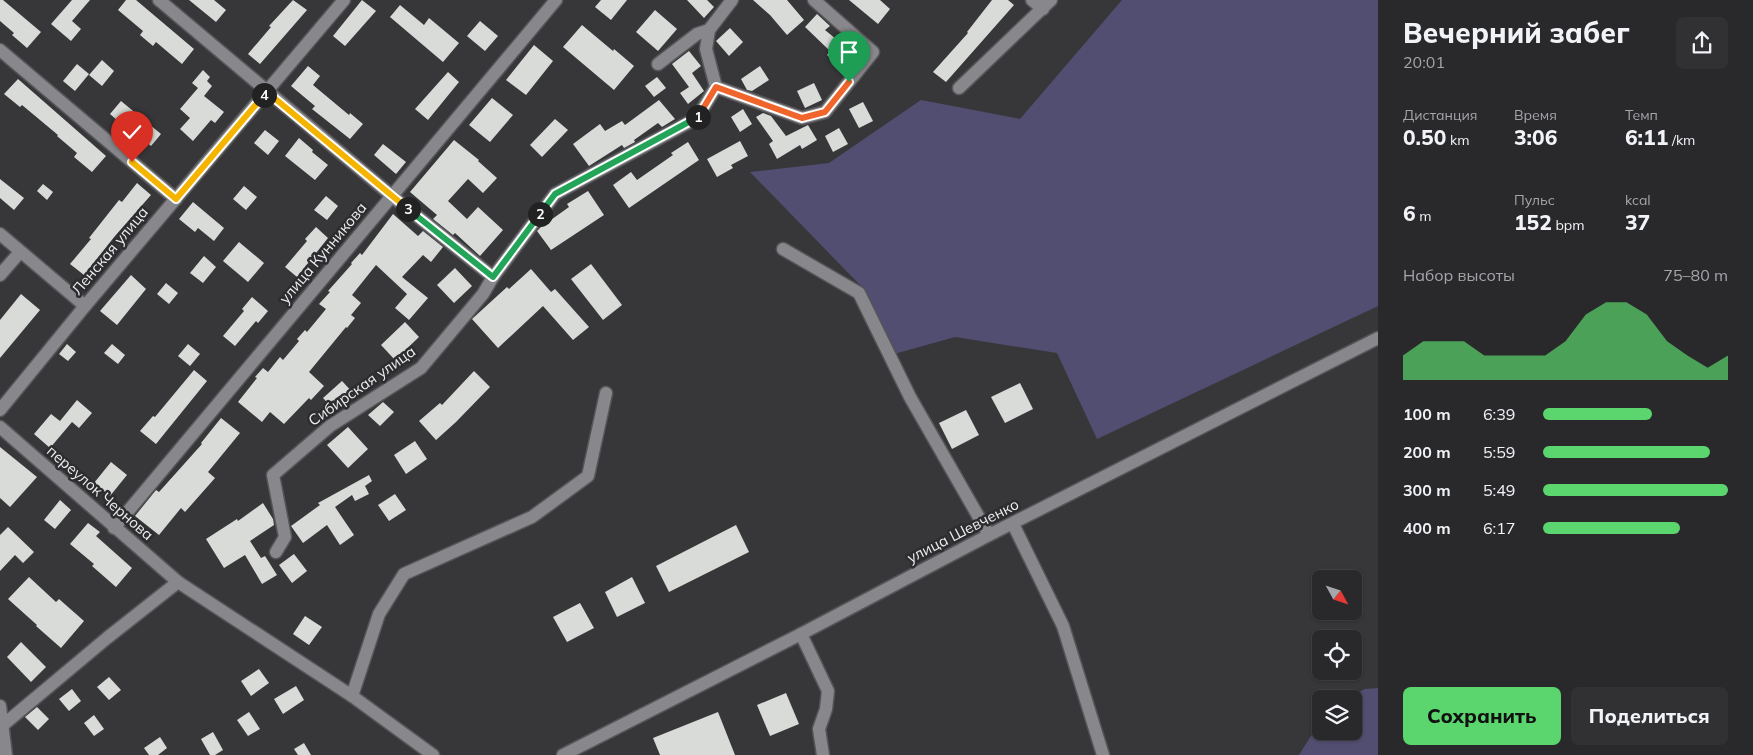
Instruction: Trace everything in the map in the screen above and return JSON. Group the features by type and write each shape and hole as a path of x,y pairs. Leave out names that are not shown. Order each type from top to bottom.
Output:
{"street":[{"path":"159,0 392,196 493,277"},
{"name":"Ленская улица","path":"0,410 85,306 344,0"},
{"name":"улица Кунникова","path":"114,528 556,0"},
{"path":"732,0 709,30 706,49 716,87 802,118 825,112 873,52 814,0"},
{"path":"959,88 1047,5 1032,0"},
{"path":"658,64 697,34 709,30"},
{"path":"0,50 176,199"},
{"name":"Сибирская улица","path":"276,552 285,537 273,475 330,426 421,368 483,294 493,277 555,194 697,118 716,87"},
{"path":"0,234 85,306"},
{"path":"783,249 859,293 910,397 989,535"},
{"path":"0,275 20,252"},
{"name":"улица Шевченко","path":"563,755 801,634 989,535 1378,338"},
{"path":"352,696 379,614 404,574 532,517 588,476 606,393"},
{"name":"переулок Чернова","path":"0,427 178,582 352,696 433,755"},
{"path":"1013,524 1063,626 1103,755"},
{"path":"2,726 107,638 178,582"},
{"path":"801,634 828,691 826,709 818,729 823,755"},
{"path":"0,706 6,755"}],"shaded area":[{"path":"1122,0 1378,0 1378,306 1097,439 1057,353 955,337 894,354 860,285 750,172 829,163 921,100 1020,119"},
{"path":"1378,688 1378,755 1299,755 1312,734 1312,740 1362,740 1362,690"}],"building":[{"path":"0,0 3,0 41,32 27,48 0,21"},
{"path":"72,0 90,0 72,21 81,29 71,41 51,24"},
{"path":"126,0 136,0 194,49 182,64 156,42 153,46 140,35 143,31 118,10"},
{"path":"189,0 214,0 226,10 216,22"},
{"path":"293,0 307,10 260,64 248,54 271,27 269,26"},
{"path":"362,0 376,11 345,46 333,36"},
{"path":"601,0 627,0 611,20 595,7"},
{"path":"687,0 707,0 714,7 704,18"},
{"path":"753,0 787,0 804,20 787,35 770,15"},
{"path":"849,0 880,0 890,9 878,24"},
{"path":"992,0 1008,0 1014,5 946,82 933,72 968,33"},
{"path":"400,5 424,25 429,18 459,43 443,62 390,17"},
{"path":"655,10 677,29 658,51 636,32"},
{"path":"817,14 830,26 825,30 853,53 842,68 827,55 830,51 805,27"},
{"path":"480,21 498,36 485,51 467,36"},
{"path":"582,25 634,66 614,90 563,47"},
{"path":"730,28 743,42 729,56 716,41"},
{"path":"534,45 553,61 526,95 506,80"},
{"path":"689,51 701,66 692,73 704,91 688,104 680,93 689,87 672,64"},
{"path":"102,60 114,71 102,86 89,75"},
{"path":"77,64 89,74 75,91 63,81"},
{"path":"308,66 320,76 313,85 349,115 350,113 363,124 350,139 312,109 315,106 291,86"},
{"path":"760,66 769,80 752,91 747,90 741,79"},
{"path":"203,70 210,77 207,81 212,86 204,96 224,112 215,123 211,120 193,141 180,129 190,118 180,109 198,88 192,83"},
{"path":"448,72 459,82 428,120 415,109"},
{"path":"657,77 666,88 654,97 645,86"},
{"path":"18,79 106,156 92,172 74,157 77,153 58,135 22,105 20,107 4,94"},
{"path":"814,83 822,100 805,108 797,91"},
{"path":"492,98 513,115 490,142 469,125"},
{"path":"659,100 675,119 662,127 658,123 634,140 635,142 624,148 622,145 589,166 573,144 600,124 605,131 622,121 625,125"},
{"path":"121,101 161,134 151,146 128,126 126,128 110,114"},
{"path":"863,102 873,121 859,128 849,109"},
{"path":"743,109 752,124 740,132 731,117"},
{"path":"763,113 771,116 786,136 808,125 817,140 802,149 800,145 777,159 769,144 773,141 756,117"},
{"path":"555,119 568,130 542,157 530,145"},
{"path":"839,128 848,144 833,152 825,136"},
{"path":"265,130 279,141 268,155 254,143"},
{"path":"299,138 328,165 315,180 285,156"},
{"path":"454,140 479,160 497,178 483,193 468,179 448,201 467,219 478,207 503,230 480,256 455,233 453,235 433,219 437,215 410,192"},
{"path":"740,141 748,156 731,165 733,168 717,177 707,159"},
{"path":"688,142 699,160 629,208 613,185 631,172 637,180"},
{"path":"383,144 406,162 396,174 374,155"},
{"path":"0,179 24,198 14,210 0,198"},
{"path":"137,183 151,195 84,275 70,264 119,200 122,202"},
{"path":"43,184 53,192 47,200 37,191"},
{"path":"244,186 257,197 246,210 233,199"},
{"path":"588,191 604,215 551,250 537,231 569,207 567,204"},
{"path":"326,196 338,206 327,220 314,210"},
{"path":"193,202 224,228 214,241 198,228 195,232 179,219"},
{"path":"393,214 418,236 423,231 443,247 431,262 423,255 402,277 428,298 409,320 395,308 407,294 376,265 352,295 361,303 351,315 355,318 309,372 324,386 311,400 309,398 284,424 270,412 262,422 238,402 263,368 268,372 280,357 283,360 299,341 297,339 305,330 307,332 326,309 319,304 330,292 328,291 360,253 362,255"},
{"path":"316,227 328,238 297,277 285,267"},
{"path":"239,242 264,263 248,282 223,261"},
{"path":"204,256 216,267 203,283 190,273"},
{"path":"591,264 622,305 603,320 571,279"},
{"path":"455,268 472,286 454,303 437,285"},
{"path":"531,269 551,292 555,289 589,327 573,340 543,306 498,348 472,319 507,287 509,289"},
{"path":"131,275 146,289 117,325 100,311"},
{"path":"166,283 178,293 169,304 157,294"},
{"path":"21,294 40,310 0,358 0,320"},
{"path":"252,297 268,311 258,323 256,321 235,346 223,336 244,311 242,309"},
{"path":"405,322 419,337 395,360 381,345"},
{"path":"67,344 76,352 68,361 59,354"},
{"path":"112,344 125,355 118,364 104,353"},
{"path":"188,344 200,354 190,366 178,356"},
{"path":"194,370 207,381 156,444 140,431 153,416 155,417"},
{"path":"474,371 490,387 436,440 419,421 440,403 442,405"},
{"path":"342,381 355,395 336,412 323,398"},
{"path":"1020,383 1033,409 1005,423 991,397"},
{"path":"77,400 92,413 79,428 72,422 50,448 34,434 51,414 60,421"},
{"path":"383,402 394,412 380,426 368,415"},
{"path":"966,410 979,435 952,449 939,423"},
{"path":"221,418 240,433 208,472 215,478 185,512 181,508 159,535 135,516 156,490 159,492 202,444"},
{"path":"348,427 368,449 348,468 327,445"},
{"path":"415,441 427,459 406,474 394,455"},
{"path":"0,447 37,477 10,507 0,498"},
{"path":"111,462 127,475 110,496 94,483"},
{"path":"369,475 372,481 365,486 369,494 355,501 352,495 335,507 354,535 340,545 327,525 303,543 291,526 320,505 318,503"},
{"path":"395,494 406,510 389,521 378,505"},
{"path":"60,500 71,510 55,529 44,520"},
{"path":"263,503 273,519 274,525 250,541 261,558 265,556 277,575 262,584 245,555 224,568 206,539 237,519 238,521"},
{"path":"88,523 100,532 96,536 132,568 116,587 92,566 94,564 70,544"},
{"path":"736,525 749,552 669,592 656,566"},
{"path":"8,527 34,552 23,563 15,555 0,571 0,535"},
{"path":"294,554 307,571 292,583 279,565"},
{"path":"29,577 56,602 59,599 84,621 61,648 8,599"},
{"path":"632,577 645,603 617,617 605,592"},
{"path":"580,603 594,628 567,642 553,617"},
{"path":"305,616 322,627 309,645 293,634"},
{"path":"21,642 46,667 31,682 7,657"},
{"path":"259,669 269,683 251,696 241,681"},
{"path":"109,677 121,690 109,700 97,687"},
{"path":"296,686 304,700 283,714 274,699"},
{"path":"72,689 81,701 69,711 59,699"},
{"path":"786,693 799,724 770,736 757,705"},
{"path":"37,707 49,719 38,730 25,717"},
{"path":"249,712 260,729 248,736 237,720"},
{"path":"718,712 735,755 660,755 653,738"},
{"path":"94,715 104,729 94,736 84,723"},
{"path":"213,732 223,750 215,755 210,755 201,739"},
{"path":"160,737 167,748 158,755 149,755 144,748"},
{"path":"304,743 311,755 298,755 294,749"}],"route":[{"path":"132,162 176,199 267,92 493,277 555,194 697,118 716,87 802,118 825,112 849,82"}]}
